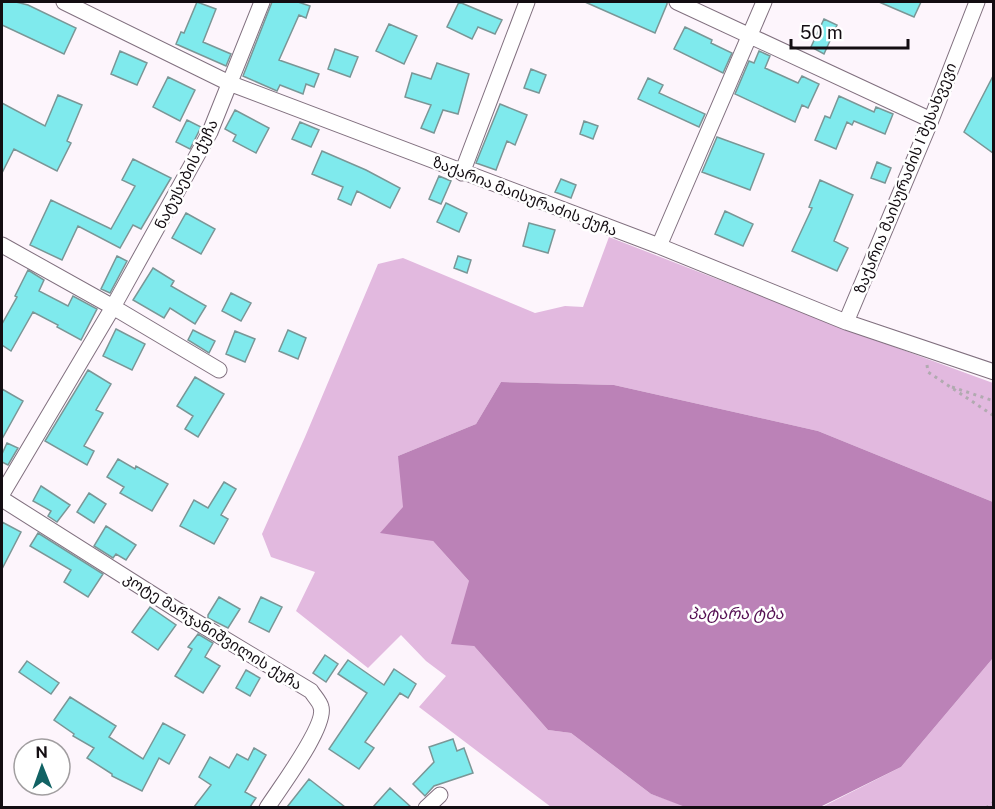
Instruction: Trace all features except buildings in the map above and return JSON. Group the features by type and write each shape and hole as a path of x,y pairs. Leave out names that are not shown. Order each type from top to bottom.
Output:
{"street":[{"name":"ზაქარია მაისურაძის ქუჩა","path":"64,2 229,83 659,246 846,322 993,372"},
{"name":"ნატუსების ქუჩა","path":"2,494 113,307 210,132 262,2"},
{"path":"462,173 527,2"},
{"path":"677,2 931,120"},
{"path":"659,246 764,2"},
{"name":"ზაქარია მაისურაძის I შესახვევი","path":"846,322 931,120 977,2"},
{"path":"2,245 219,370"},
{"name":"კოტე მარჯანიშვილის ქუჩა","path":"2,499 190,618 311,691 321,705 322,714 317,730 267,807"},
{"path":"426,807 440,795"}],"path":[{"path":"924,349 928,372 993,416"},
{"path":"947,386 993,401"},
{"path":"986,807 993,802"}],"shaded area":[{"path":"609,237 843,328 993,383 993,502 818,431 614,385 501,382 476,424 398,456 433,541 469,581 474,646 548,730 571,733 651,794 688,807 551,807 419,707 446,676 426,661 401,635 368,668 296,611 315,572 271,557 262,534 378,264 403,258 535,313 565,306 583,307"},
{"path":"993,658 993,807 820,808 901,767"}],"water":[{"name":"პატარა ტბა","path":"501,382 614,385 818,431 993,502 993,658 901,767 820,807 688,808 651,794 571,733 548,730 474,646 451,644 469,581 433,541 380,533 403,507 398,456 476,424"}]}
